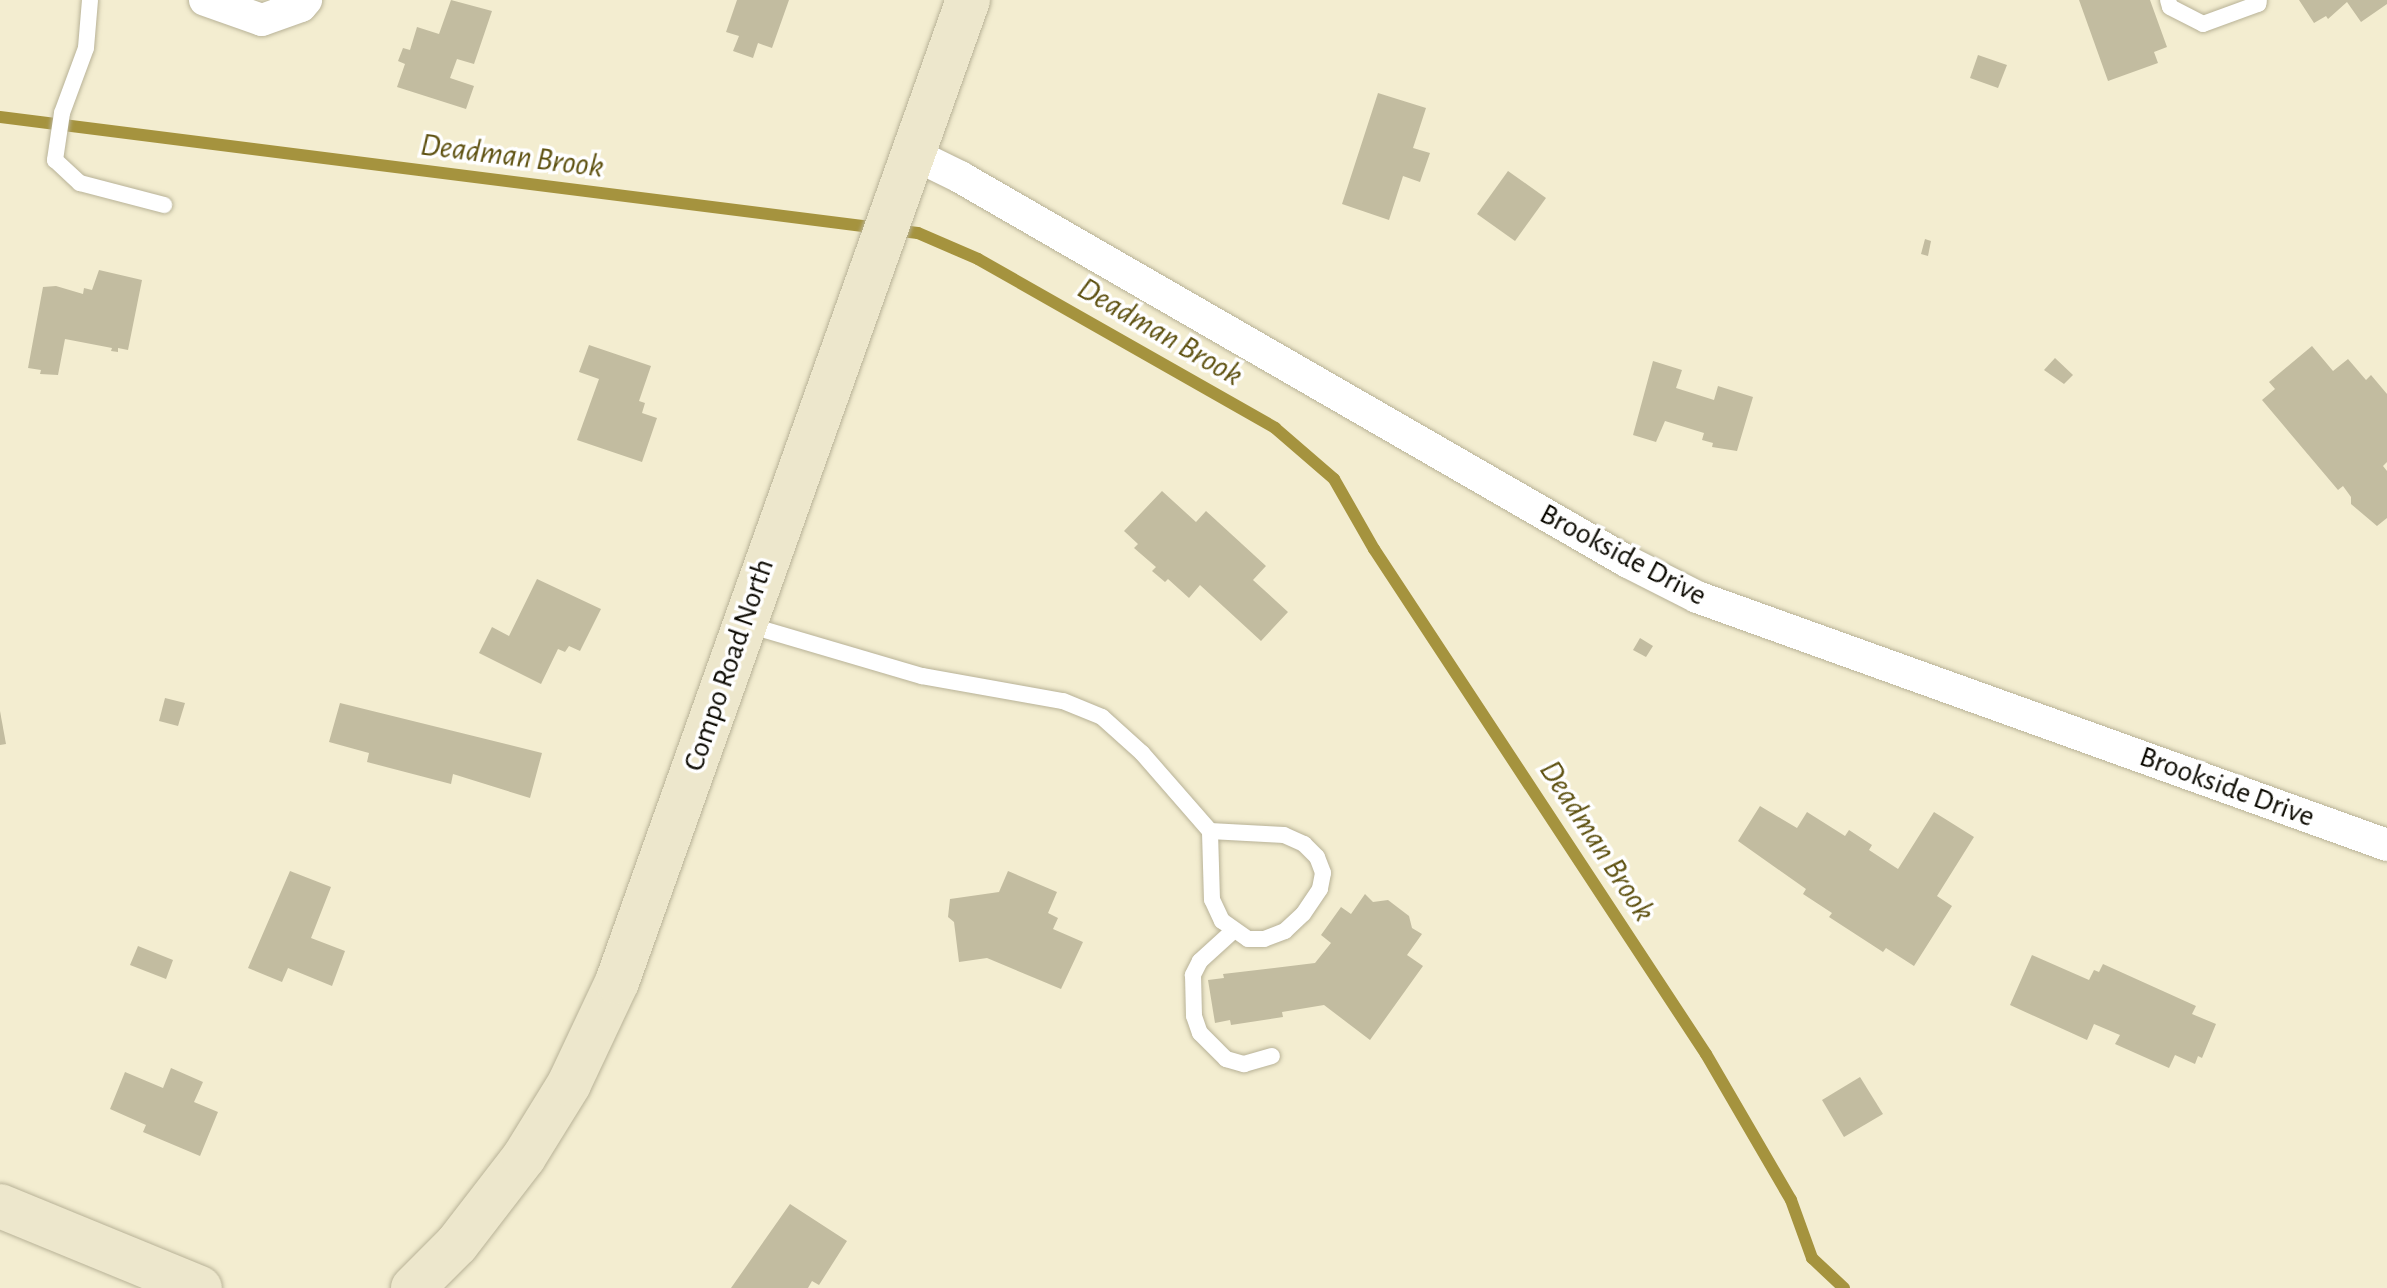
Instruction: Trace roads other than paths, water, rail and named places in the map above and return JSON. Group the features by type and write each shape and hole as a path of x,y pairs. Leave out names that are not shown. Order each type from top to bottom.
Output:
{"main road":[{"name":"Compo Road North","path":"413,1288 457,1244 494,1200 554,1111 586,1051 641,919 885,223 968,0"},
{"path":"0,1206 200,1288"}],"street":[{"path":"205,0 262,20 301,6 306,0"},
{"name":"Brookside Drive","path":"911,153 960,177 1628,562 1697,597 2387,845"}],"lane":[{"path":"90,0 86,48 62,113 55,160 80,183 164,205"},
{"path":"2168,0 2170,7 2203,24 2258,4 2259,0"},
{"path":"743,623 922,676 1063,701 1102,717 1142,753 1210,831 1212,900 1222,921 1248,939 1264,939 1285,931 1303,914 1320,889 1323,873 1317,857 1304,844 1284,835 1210,831"},
{"path":"1233,931 1200,961 1193,975 1197,1025 1212,1049 1226,1059 1244,1064 1272,1056"}],"waterway":[{"name":"Deadman Brook","path":"0,117 918,233 978,259 1275,428 1334,479 1374,549 1706,1054 1791,1200 1812,1258 1844,1288"}]}
